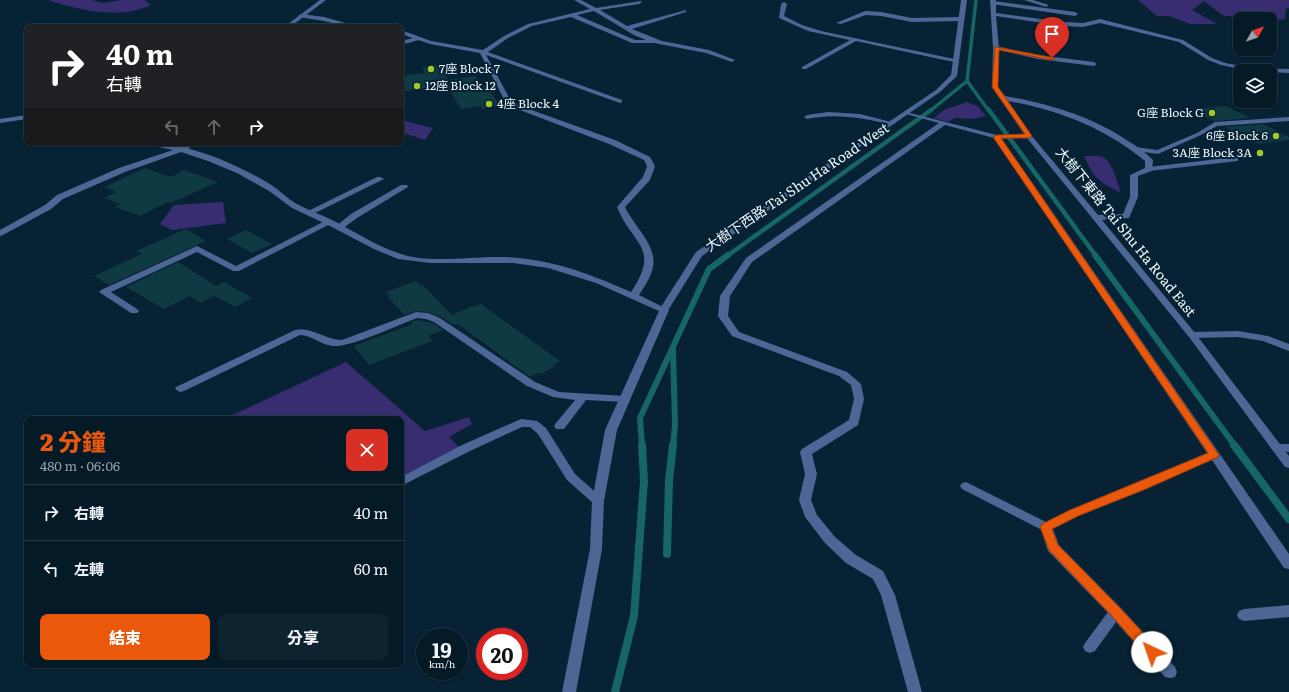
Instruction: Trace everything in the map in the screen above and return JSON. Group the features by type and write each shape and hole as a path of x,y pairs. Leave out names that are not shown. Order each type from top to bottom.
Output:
{"street":[{"path":"290,24 323,0"},
{"path":"577,0 593,10 610,17 625,28 657,41 696,48 732,60"},
{"name":"大樹下西路 Tai Shu Ha Road West","path":"569,692 596,549 598,501 611,430 664,310 699,254 908,113 938,91 954,76 964,0"},
{"path":"1020,7 1026,0 1058,9 1058,12"},
{"path":"483,52 506,37 530,25 593,10 639,2"},
{"path":"993,2 1075,14"},
{"name":"大樹下東路 Tai Shu Ha Road East","path":"993,2 996,48 995,87 1026,136 1096,218 1192,335 1289,464"},
{"path":"784,4 781,17 792,24 813,31 956,60"},
{"path":"625,28 630,28 684,12"},
{"path":"839,23 866,13 881,14 912,20 961,19"},
{"path":"993,14 1084,25 1100,21 1181,41 1210,59 1223,64 1252,70 1289,71"},
{"path":"571,15 634,42 657,41"},
{"path":"301,16 345,24"},
{"path":"404,33 417,39 483,52 620,101"},
{"path":"404,42 417,39"},
{"path":"804,68 856,39"},
{"path":"996,48 1038,57 1094,64"},
{"path":"483,52 509,104 612,142 647,159 651,166 647,178 621,207 624,217 647,248 649,257 649,265 646,276 633,296"},
{"path":"1003,98 1029,102 1084,119 1136,149 1149,160 1149,169"},
{"path":"908,113 1000,137 1026,136"},
{"path":"807,117 822,114 843,114 892,123"},
{"path":"0,121 24,118"},
{"path":"1136,149 1158,152 1199,134 1215,124 1289,119"},
{"path":"915,692 888,596 878,575 851,558 830,540 811,517 805,500 812,474 806,452 854,422 859,399 856,384 843,374 734,334 723,316 725,296 749,260 944,123"},
{"path":"1000,137 1289,564"},
{"path":"166,146 205,156 242,172 268,187 294,205 330,222 380,250 403,257 428,261 498,259 531,262 558,267 615,288 664,310"},
{"path":"0,233 48,207 60,197 122,170 188,146"},
{"path":"1096,218 1126,216 1134,200 1134,175 1149,169 1235,159"},
{"path":"310,212 380,179"},
{"path":"339,227 354,216 404,187"},
{"path":"134,311 104,292 197,249 236,269 330,222"},
{"path":"180,389 298,332 306,332 332,343 343,343 416,315 428,316 437,320 531,384 557,395 625,399"},
{"path":"1192,335 1238,334 1265,338 1289,348"},
{"path":"560,426 583,397"},
{"path":"404,480 466,448 521,423 533,424 542,431 571,478 598,501"},
{"path":"1277,448 1289,448"},
{"path":"1046,527 1074,513 1214,455"},
{"path":"966,486 1046,527 1053,547 1116,612 1170,672"},
{"path":"1244,615 1289,611"},
{"path":"1090,647 1116,612"}],"shaded area":[{"path":"47,0 92,0 103,3 121,0 144,0 151,5 138,10 112,13 86,10"},
{"path":"1138,0 1289,0 1289,8 1286,9 1285,19 1277,20 1277,12 1233,12 1233,17 1222,15 1204,1 1192,10 1217,24 1190,24 1169,16 1157,16"},
{"path":"967,102 977,106 986,116 973,119 955,118 948,122 934,118 944,110"},
{"path":"404,121 433,128 425,140 404,133"},
{"path":"1084,156 1099,156 1106,159 1114,173 1121,193 1107,186 1094,175"},
{"path":"223,202 226,223 172,230 160,224 174,205"},
{"path":"346,362 425,431 469,417 472,424 449,437 459,447 404,475 404,416 230,416"}],"building":[{"path":"438,65 448,80 475,76 482,86 486,85 500,106 482,109 480,106 461,109 446,85 404,92 404,76 425,73 422,67"},
{"path":"1226,106 1250,118 1214,121 1191,110"},
{"path":"1263,124 1289,137 1289,140 1259,144 1225,127"},
{"path":"145,168 171,177 184,170 218,182 171,203 167,202 140,216 115,207 121,204 104,198 116,192 104,187"},
{"path":"186,229 206,241 109,285 94,276 142,254 136,251"},
{"path":"246,230 272,244 252,253 227,239"},
{"path":"178,262 216,286 224,282 252,298 235,307 215,296 200,303 190,296 164,309 126,287"},
{"path":"416,281 420,285 422,284 452,315 472,306 474,307 481,304 560,361 553,365 554,367 530,377 458,324 454,325 441,317 428,312 415,311 404,315 388,297 390,296 386,292"},
{"path":"417,320 433,323 443,330 428,336 432,341 369,365 354,346 413,324 411,322"}],"waterway":[{"path":"967,81 976,0"},
{"path":"930,111 967,81"},
{"path":"967,81 989,111"},
{"path":"727,256 931,110"},
{"path":"989,110 1096,256"},
{"path":"642,446 640,418 709,269 728,255"},
{"path":"1095,255 1235,446"},
{"path":"673,350 675,425 673,446"},
{"path":"615,692 634,616 644,481 642,445"},
{"path":"667,554 669,481 673,445"},
{"path":"1234,445 1289,519"}],"place":[{"name":"7座 Block 7","path":"431,69"},
{"name":"12座 Block 12","path":"417,86"},
{"name":"4座 Block 4","path":"489,104"},
{"name":"G座 Block G","path":"1212,113"},
{"name":"6座 Block 6","path":"1276,136"},
{"name":"3A座 Block 3A","path":"1260,153"}],"route":[{"path":"1052,58 1038,57 996,48 995,87 1029,136 997,137 1214,455 1074,513 1046,527 1053,547 1116,612 1152,652"}]}
